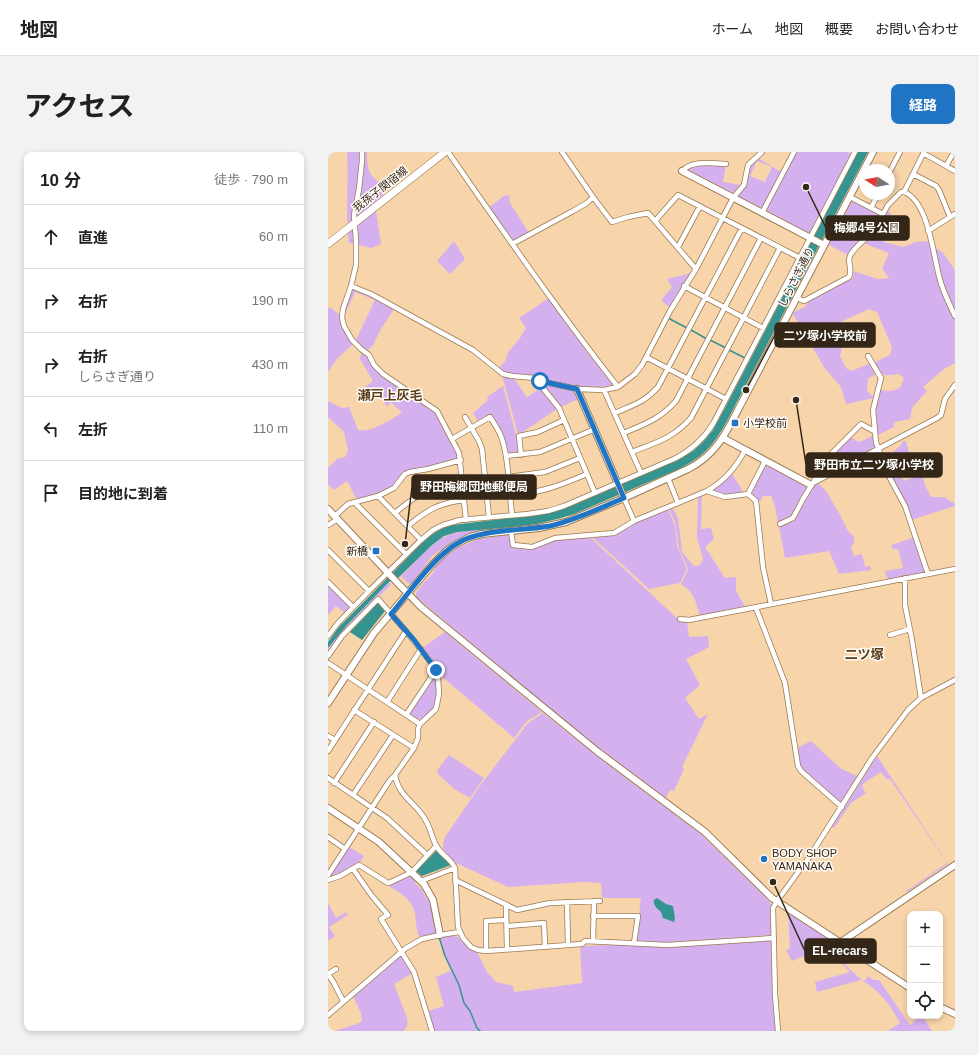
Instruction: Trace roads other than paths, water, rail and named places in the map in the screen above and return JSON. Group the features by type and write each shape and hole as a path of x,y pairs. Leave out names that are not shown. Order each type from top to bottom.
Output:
{"main road":[{"name":"我孫子関宿線","path":"328,244 445,152"}],"street":[{"path":"362,152 354,215 356,256 351,286 343,309 342,318 344,326 352,340 361,350 369,355 374,365 383,374 437,411 458,450 461,460 466,520"},
{"path":"448,152 512,244 588,349 618,387"},
{"path":"562,152 612,222 648,213 696,269"},
{"path":"351,286 371,294 473,350 503,374 534,378 540,381 577,389 604,390 618,387 635,374 646,357 684,286 696,269 733,198 744,185 748,165 762,152"},
{"path":"762,213 794,152"},
{"path":"328,636 353,607 406,554 433,530 443,525 466,520 548,511 576,502 595,493 618,485 686,453 697,445 710,430 800,258 812,239 854,152"},
{"name":"しらさぎ通り","path":"328,702 374,633 431,566 446,551 458,543 470,537 482,534 539,528 566,522 623,496 668,478 701,462 713,451 723,438 797,298 823,244 850,197 873,152"},
{"path":"894,164 900,152"},
{"path":"946,166 954,152"},
{"path":"797,298 804,301 849,277 851,272 848,260 853,249 868,235 888,205 902,192 904,192 924,153 955,171"},
{"path":"726,164 695,164 686,167 682,171 823,244"},
{"path":"913,174 936,186 950,217"},
{"path":"904,192 915,199 922,214 928,231 939,277 955,316"},
{"path":"655,221 678,195 800,258"},
{"path":"512,244 587,203 593,197"},
{"path":"850,197 883,214"},
{"path":"871,208 875,200"},
{"path":"678,247 700,206"},
{"path":"928,231 955,214"},
{"path":"615,413 643,401 658,387 742,228"},
{"path":"624,433 647,423 667,411 676,401 761,238"},
{"path":"632,452 666,439 676,433 691,418 780,248"},
{"path":"684,286 763,328"},
{"path":"868,356 881,378 874,405 873,418 874,432 878,448 885,469 905,506 928,574"},
{"path":"646,357 726,399"},
{"path":"540,381 542,387 559,408 595,493"},
{"path":"812,484 937,418 941,415 945,399 955,385"},
{"path":"577,389 634,521"},
{"path":"604,390 641,473"},
{"path":"465,417 482,449 489,518"},
{"path":"452,439 490,417 500,435 506,456 512,515"},
{"path":"521,455 519,436 538,432 564,420"},
{"path":"780,524 793,518 830,456 861,424 874,432"},
{"path":"506,456 540,452 595,429"},
{"path":"723,438 812,484"},
{"path":"510,531 513,545 532,548 555,538 614,532 634,521 707,491 725,478 739,462 745,450"},
{"path":"508,477 545,472 580,458"},
{"path":"328,526 348,504 378,496 394,488 406,474 410,472 428,469 461,460"},
{"path":"748,494 765,461"},
{"path":"510,495 561,486 587,474"},
{"path":"668,478 678,503"},
{"path":"395,513 412,498 421,493 437,486 463,481"},
{"path":"707,491 725,497 748,494 756,501 763,567 771,604"},
{"path":"378,496 421,540"},
{"path":"408,526 423,514 438,505 464,500"},
{"path":"355,502 406,554"},
{"path":"328,509 421,607 598,752 705,832 776,901 907,986"},
{"path":"328,550 369,591"},
{"path":"680,619 689,620 756,608 955,569"},
{"path":"905,578 905,606 921,698"},
{"path":"328,582 353,607"},
{"path":"328,656 342,636 378,599 421,649 436,670 439,694 436,709 420,724 418,729 418,738 414,748 390,780 328,875"},
{"path":"756,608 784,683 798,766 801,771 842,807"},
{"path":"890,635 910,628"},
{"path":"328,750 406,631"},
{"path":"387,702 421,649"},
{"path":"328,664 420,724"},
{"path":"406,715 436,670"},
{"path":"778,1031 775,994 773,908 776,901 810,856 872,758 908,710 921,698 955,680"},
{"path":"354,710 414,748"},
{"path":"334,783 374,722"},
{"path":"353,795 393,735"},
{"path":"328,736 335,740"},
{"path":"395,775 399,789 419,810 426,821 436,846 455,868 456,907 460,932 471,947 486,951 582,944 585,941 668,945 774,938"},
{"path":"328,778 387,818 427,855"},
{"path":"328,808 379,842 427,887 433,900 440,935"},
{"path":"328,837 345,849"},
{"path":"328,880 359,865 388,883 412,872 436,846"},
{"path":"841,942 955,865"},
{"path":"421,881 455,868"},
{"path":"353,869 372,896 388,915 380,919 414,972 432,1031"},
{"path":"455,880 514,910 547,904 600,901"},
{"path":"593,941 594,901"},
{"path":"567,902 568,945"},
{"path":"506,906 507,949"},
{"path":"593,916 638,916 634,943"},
{"path":"486,951 486,921 506,923 544,923 546,946"},
{"path":"328,1015 400,952 422,939 460,932"},
{"path":"336,969 328,974 343,1001"},
{"path":"943,1008 955,1014"}],"water":[{"path":"858,152 868,152 862,164 859,164 859,169 727,421 707,450 695,460 679,469 574,514 537,524 457,532 444,536 432,545 398,578 389,582 347,625 328,648 328,642 339,627 431,535 452,525 535,515 569,507 678,460 693,451 703,442 713,430"},
{"path":"378,603 385,611 362,640 350,632"},
{"path":"436,851 451,865 422,876 416,871"},
{"path":"657,898 666,904 673,906 675,918 674,922 663,918 661,912 654,904 654,900"}],"waterway":[{"path":"668,318 687,328"},
{"path":"691,330 707,339"},
{"path":"710,340 726,348"},
{"path":"729,350 745,358"},
{"path":"438,937 445,956 459,985 464,1003 470,1011 477,1028 480,1031"}],"place":[{"name":"梅郷4号公園","path":"806,187"},
{"name":"二ツ塚小学校前","path":"746,390"},
{"name":"野田市立二ツ塚小学校","path":"796,400"},
{"name":"小学校前","path":"735,423"},
{"name":"野田梅郷団地郵便局","path":"405,544"},
{"name":"新橋","path":"376,551"},
{"name":"BODY SHOP YAMANAKA","path":"764,859"},
{"name":"EL-recars","path":"773,882"}],"district":[{"name":"瀬戸上灰毛","path":"390,395"},
{"name":"二ツ塚","path":"864,654"}]}
